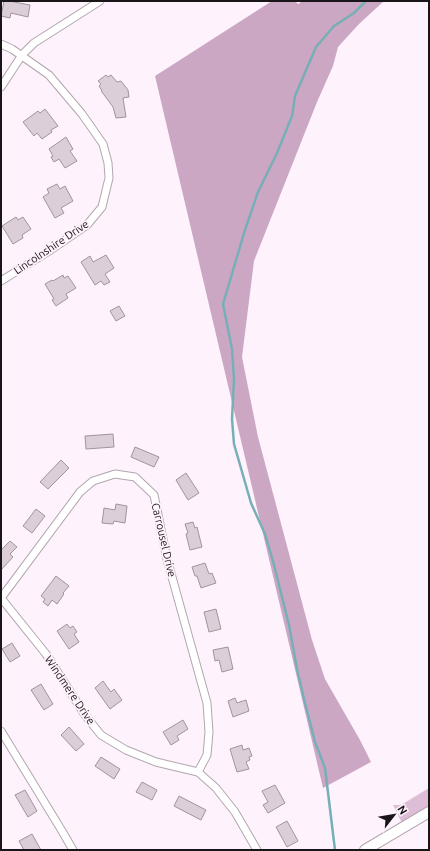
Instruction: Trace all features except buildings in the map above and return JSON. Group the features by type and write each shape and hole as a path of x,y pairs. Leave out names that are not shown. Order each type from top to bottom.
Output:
{"main road":[{"path":"364,850 429,812"}],"street":[{"path":"1,87 22,55 34,43 100,1"},
{"name":"Lincolnshire Drive","path":"1,44 22,55 49,75 82,114 103,144 108,163 109,178 102,207 87,224 49,251 1,281"},
{"name":"Carrousel Drive","path":"1,598 80,492 93,480 115,474 135,477 154,495 167,559 206,703 209,732 207,755 198,772"},
{"name":"Windmere Drive","path":"1,598 46,654 85,715 101,734 126,750 156,762 198,772 216,788 235,812 257,850"},
{"path":"1,731 73,850"}],"shaded area":[{"path":"272,1 295,1 298,4 303,1 384,1 359,24 338,47 333,66 317,102 254,261 242,357 258,437 312,640 325,679 371,762 323,788 155,76"},
{"path":"429,788 429,812 404,827 393,805 401,805"}],"waterway":[{"path":"335,850 325,768 315,742 304,699 289,625 273,561 265,534 251,503 234,444 232,419 234,379 232,349 223,304 258,192 277,153 292,116 295,96 316,47 334,26 354,13 366,1"}]}
